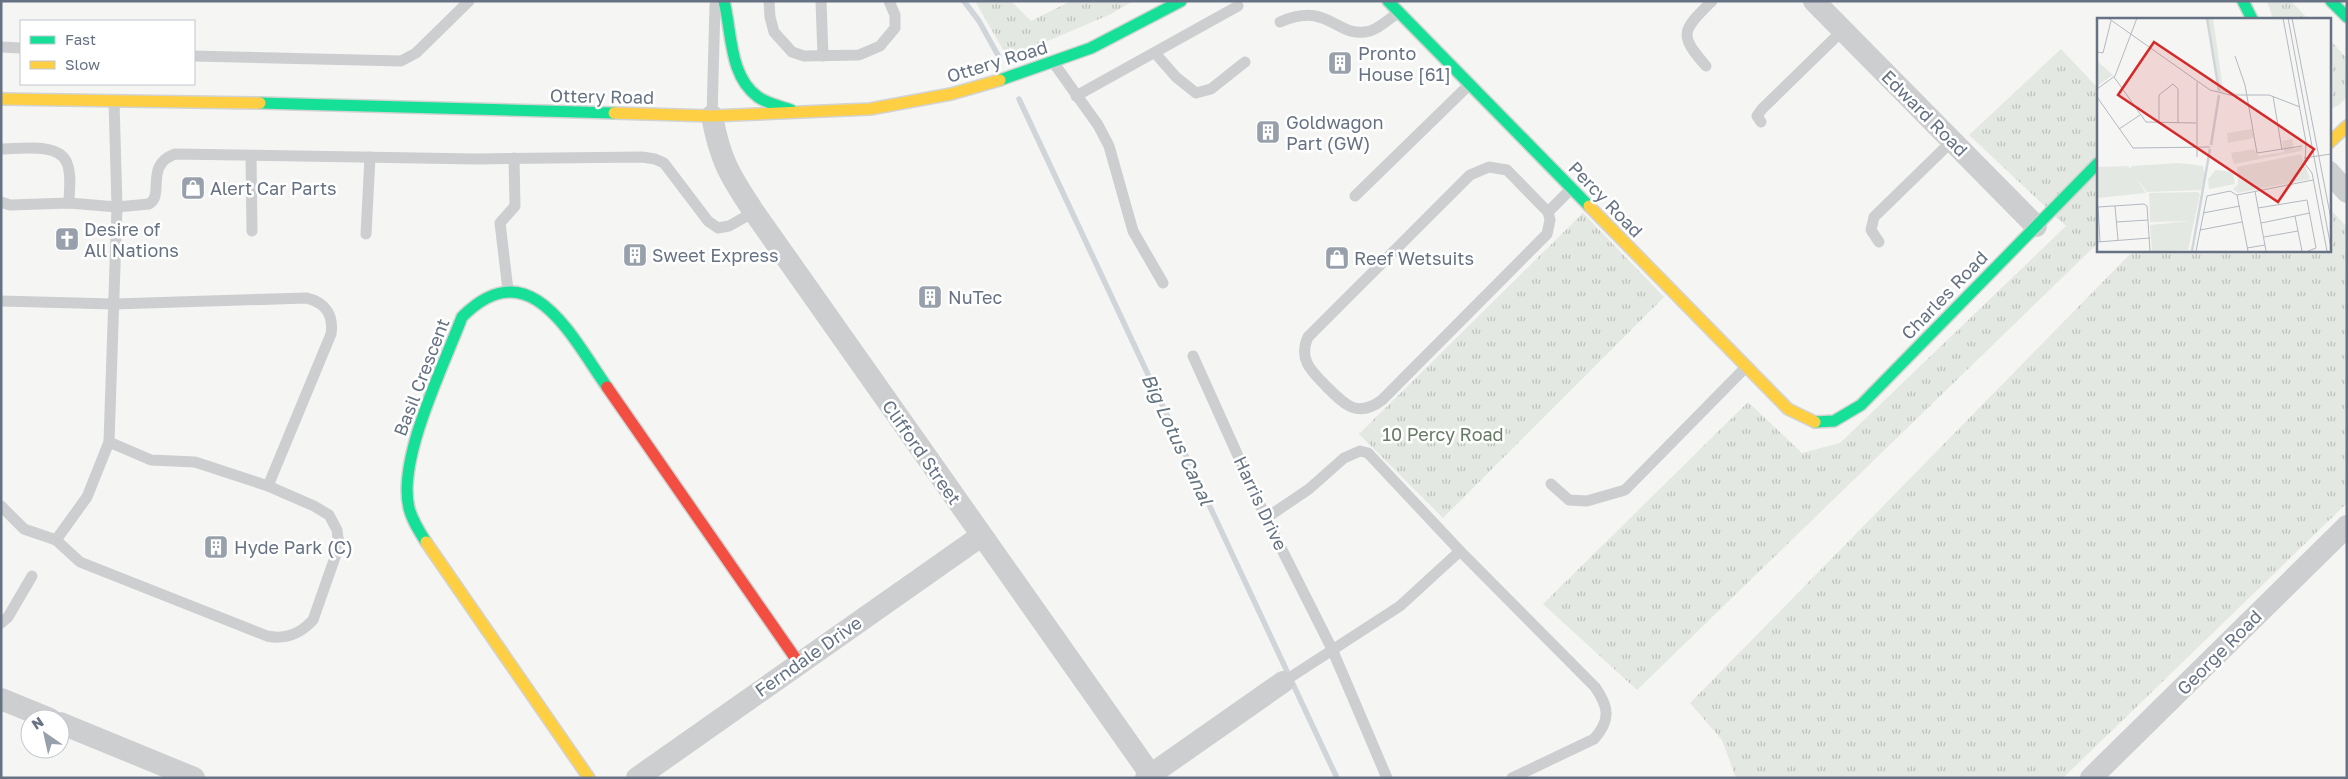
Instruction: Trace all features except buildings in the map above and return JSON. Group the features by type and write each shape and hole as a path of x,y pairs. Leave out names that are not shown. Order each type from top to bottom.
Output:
{"street":[{"path":"724,1 733,55 740,76 760,98 801,114"},
{"name":"Ottery Road","path":"1,99 379,105 712,116 801,114 900,105 999,81 1091,48 1181,1"},
{"name":"Percy Road","path":"1388,1 1746,367 1788,409 1801,419"},
{"name":"Edward Road","path":"1814,1 2036,226"},
{"path":"2244,1 2252,18"},
{"path":"2331,1 2347,17"},
{"name":"Clifford Street","path":"712,116 718,147 726,170 1150,777"},
{"path":"2330,142 2347,126"},
{"name":"Charles Road","path":"1801,419 1814,423 1829,424 1843,419 1861,405 2097,164"},
{"path":"2330,173 2347,192"},
{"path":"508,290 526,294 543,302 558,317 798,662"},
{"name":"Basil Crescent","path":"508,290 489,294 475,302 462,317 411,451 407,482 409,507 417,528 590,778"},
{"name":"George Road","path":"2091,778 2347,526"},
{"name":"Ferndale Drive","path":"637,778 798,662 982,536"},
{"path":"1150,777 1283,682"},
{"path":"1,699 26,709"},
{"path":"70,727 194,778"}],"lane":[{"path":"195,56 401,61 416,52 469,1"},
{"path":"712,116 715,1"},
{"path":"769,1 770,17 774,32 792,52 804,56 859,55 880,46 895,28 895,15 889,1"},
{"path":"822,1 823,56"},
{"path":"1706,66 1687,42 1686,34 1689,26 1712,1"},
{"path":"1280,22 1303,6 1316,5 1327,9 1360,31 1369,31 1399,12"},
{"path":"1076,96 1238,6"},
{"path":"1761,122 1757,116 1762,109 1843,30"},
{"path":"1,47 20,48"},
{"path":"1155,53 1176,77 1196,93 1211,89 1245,62"},
{"path":"1053,62 1098,126 1109,146 1133,232 1163,283"},
{"path":"1355,196 1470,84"},
{"path":"56,540 87,497 109,442 117,207 114,102"},
{"path":"1879,242 1871,230 1874,217 1952,141"},
{"path":"1,149 45,149 60,154 66,161 69,170 69,203"},
{"path":"1,202 10,205 69,203 117,207 152,202 158,169 170,156 175,154 251,157 655,159 664,163 708,221 718,228 729,226 754,212"},
{"path":"251,157 252,231"},
{"path":"366,234 370,157"},
{"path":"508,290 500,222 515,206 514,158"},
{"path":"1489,167 1507,170 1548,212 1550,228 1544,240 1376,404 1363,409 1344,404 1310,370 1304,357 1305,343 1308,336 1476,171 1489,167"},
{"path":"1548,212 1571,189"},
{"path":"1,301 114,304 306,298 320,302 332,320 331,334 268,486"},
{"name":"Harris Drive","path":"1193,356 1266,518 1332,649 1387,778"},
{"path":"1551,484 1569,500 1587,500 1625,490 1746,367"},
{"path":"1,506 24,529 56,540 80,562 267,636 291,636 307,627 313,620 339,546 339,538 334,522 322,510 268,486 195,462 151,460 109,442"},
{"path":"1266,518 1309,489 1344,458 1360,451 1368,453 1460,551 1595,687 1604,700 1607,714 1603,729 1594,740 1512,778"},
{"path":"1283,682 1303,667 1400,606 1460,551"},
{"path":"1,623 8,617 32,576"}],"green space":[{"path":"975,1 1011,1 1031,21 1071,1 1133,1 1111,14 1008,58"},
{"path":"2267,1 2291,1 2307,18 2273,18"},
{"path":"2330,40 2347,58 2347,95 2340,104 2330,109"},
{"path":"2061,49 2097,87 2097,244 1637,690 1543,604 1748,402 1802,453 1840,443 2066,226 1969,135"},
{"path":"2330,209 2347,227 2347,503 2063,778 1736,778 1722,740 1690,703 2133,251 2330,251"},
{"name":"10 Percy Road","path":"1583,213 1664,297 1443,518 1359,434"}],"waterway":[{"name":"Big Lotus Canal","path":"964,1 979,21 999,57"},
{"name":"Big Lotus Canal","path":"1019,99 1337,778"}],"traffic: fast":[{"path":"724,1 733,53 742,78 758,97 791,110"},
{"path":"1000,80 1091,48 1181,1"},
{"path":"1388,1 1589,206"},
{"path":"2243,1 2252,18"},
{"path":"2331,1 2347,17"},
{"path":"260,103 614,113"},
{"path":"1815,422 1834,421 1861,405 2097,164"},
{"path":"426,542 409,508 407,488 410,464 424,412 462,317 486,298 508,292 528,296 546,307 563,325 607,387"}],"traffic: slow":[{"path":"614,113 712,116 870,109 951,94 1000,80"},
{"path":"1,99 260,103"},
{"path":"2330,142 2347,126"},
{"path":"1589,206 1788,409 1815,422"},
{"path":"426,542 589,778"}],"traffic: jam":[{"path":"607,387 798,662"}],"place":[{"name":"Pronto House [61]","path":"1340,63"},
{"name":"Goldwagon Part (GW)","path":"1268,132"},
{"name":"Alert Car Parts","path":"193,188"},
{"name":"Desire of All Nations","path":"67,239"},
{"name":"Sweet Express","path":"635,255"},
{"name":"Reef Wetsuits","path":"1337,258"},
{"name":"NuTec","path":"930,297"},
{"name":"Hyde Park (C)","path":"216,547"}]}
